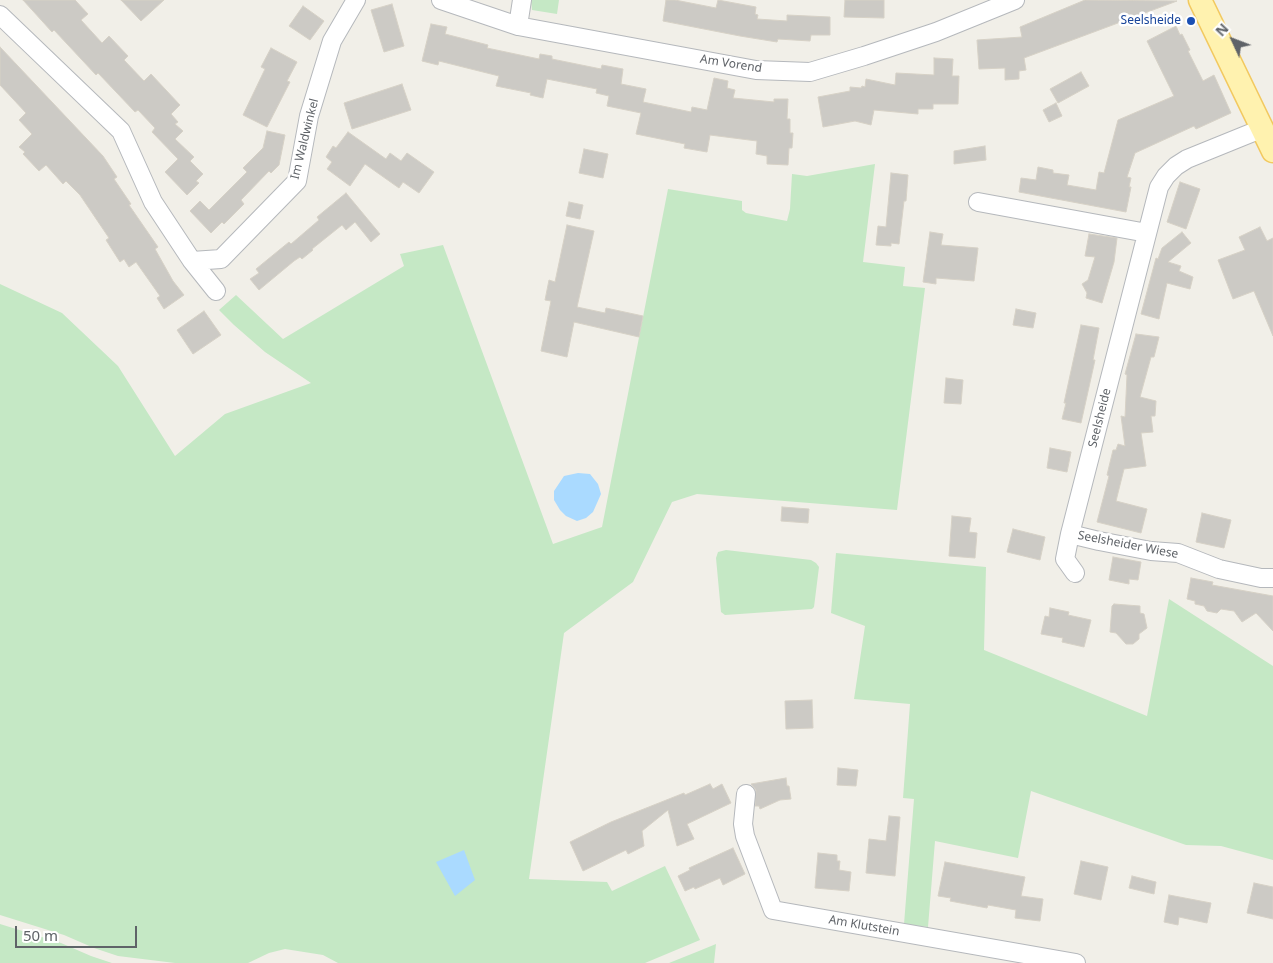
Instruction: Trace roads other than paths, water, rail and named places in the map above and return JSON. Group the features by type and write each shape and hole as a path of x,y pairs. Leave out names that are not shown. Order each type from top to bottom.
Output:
{"main road":[{"path":"1200,0 1273,151"}],"street":[{"name":"Im Waldwinkel","path":"192,261 222,258 297,181 309,116 332,41 356,0"},
{"name":"Am Vorend","path":"441,0 518,26 756,70 810,72 936,32 1016,0"},
{"path":"518,26 522,0"},
{"path":"0,15 121,131 153,202 192,261 216,291"},
{"name":"Seelsheide","path":"1075,573 1065,558 1070,534 1159,187 1176,166 1187,159 1261,128"},
{"path":"978,202 1147,233"},
{"name":"Seelsheider Wiese","path":"1070,534 1099,542 1151,551 1178,553 1219,569 1261,578 1273,578"},
{"name":"Am Klutstein","path":"746,794 743,824 745,836 772,910 1076,963"}],"water":[{"path":"578,473 590,474 598,484 601,494 593,512 586,518 577,521 566,516 560,510 554,500 554,491 564,476"},
{"path":"464,850 475,880 455,896 436,862"}],"place":[{"name":"Seelsheide","path":"1191,21"}]}
